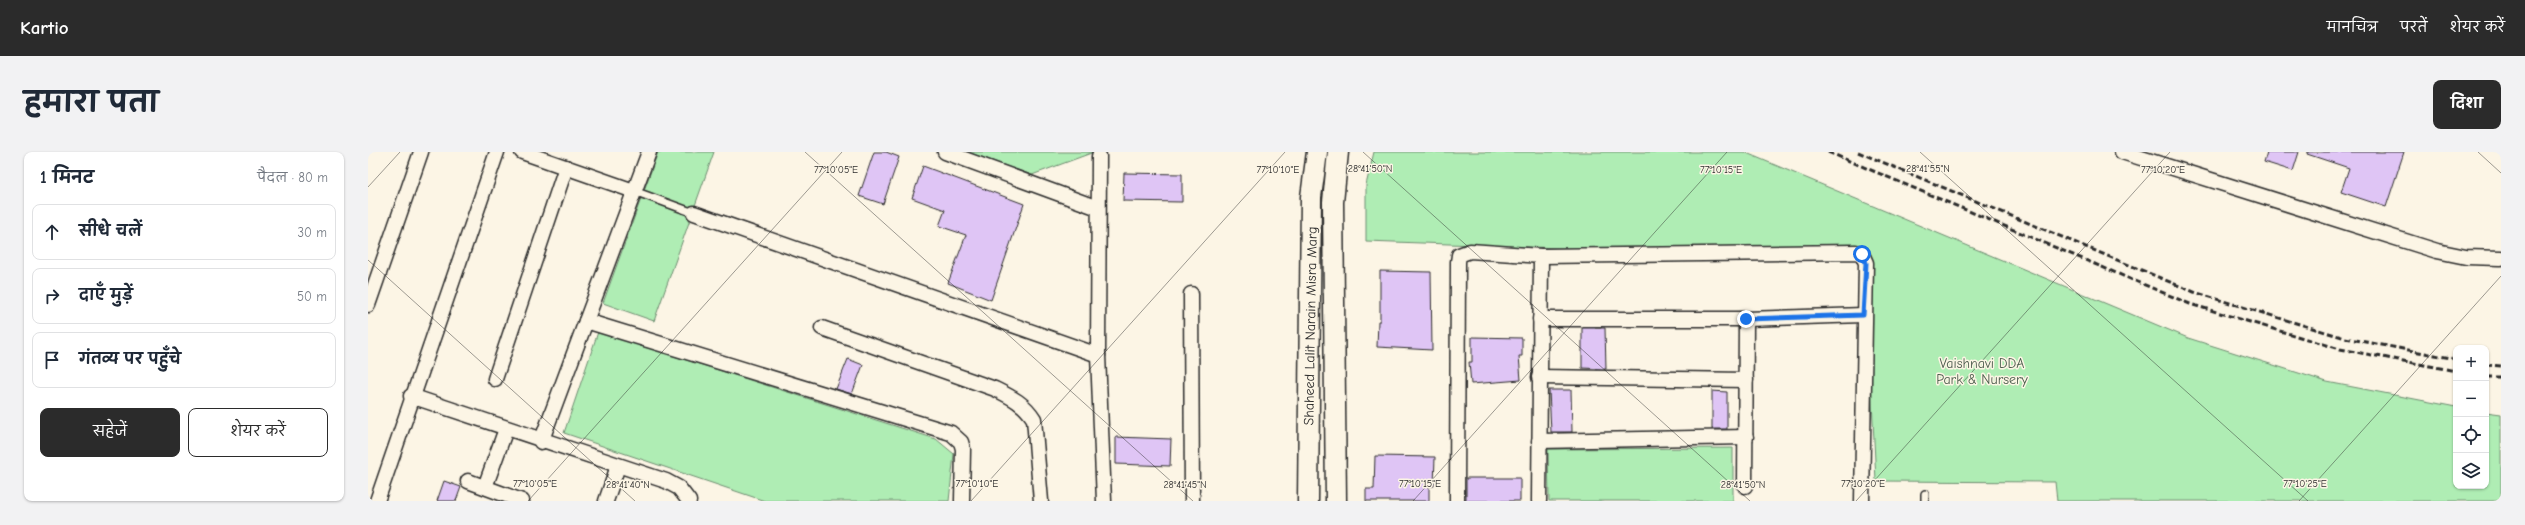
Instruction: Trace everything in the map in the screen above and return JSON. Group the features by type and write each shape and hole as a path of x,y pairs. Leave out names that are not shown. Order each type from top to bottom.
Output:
{"street":[{"path":"368,305 421,152"},
{"path":"377,501 411,396 498,152"},
{"path":"522,152 634,191"},
{"path":"541,442 649,152"},
{"path":"945,152 1098,208"},
{"name":"Shaheed Lalit Narain Misra Marg","path":"1308,501 1311,196 1318,152"},
{"name":"Shaheed Lalit Narain Misra Marg","path":"1336,501 1333,202 1338,152"},
{"path":"2122,152 2437,251 2466,257 2501,258"},
{"path":"1099,156 1098,355 1104,501"},
{"path":"495,379 566,167"},
{"path":"694,213 1098,355"},
{"path":"1457,501 1459,255 1470,251 1541,256 1856,252 1862,254 1866,263 1863,315 1862,501"},
{"path":"1539,501 1541,256"},
{"path":"1191,294 1192,501"},
{"path":"1540,319 1746,319 1863,315"},
{"path":"1745,486 1746,319"},
{"path":"586,321 951,432 961,442 963,449 962,501"},
{"path":"822,328 995,389 1014,398 1027,407 1034,419 1041,501"},
{"path":"1539,377 1746,380"},
{"path":"411,396 541,442 666,481 679,488 689,501"},
{"path":"485,487 506,429"},
{"path":"1539,441 1746,437"},
{"path":"606,501 618,466"},
{"path":"468,481 522,501"}],"lane":[{"path":"634,191 694,213"}],"green space":[{"path":"658,152 714,152 654,321 603,303"},
{"path":"968,152 1094,152 1032,175"},
{"name":"Vaishnavi DDA Park & Nursery","path":"1374,152 1744,152 2188,338 2327,382 2453,406 2453,489 2489,489 2489,412 2501,414 2501,501 2057,501 2055,482 1876,481 1865,259 1366,241 1366,185"},
{"path":"598,332 936,439 954,454 949,501 765,501 564,433"},
{"path":"1733,448 1733,501 1549,501 1548,449"}],"building":[{"path":"874,152 886,152 899,157 883,204 859,196"},
{"path":"2267,152 2299,152 2293,171 2264,162"},
{"path":"2308,152 2404,152 2386,207 2341,192 2349,168 2307,154"},
{"path":"923,166 1024,204 991,300 948,283 966,235 939,226 945,210 912,198"},
{"path":"1124,173 1182,174 1182,202 1123,201"},
{"path":"1380,271 1431,272 1432,350 1377,347 1378,321 1380,321"},
{"path":"1582,328 1605,328 1606,369 1582,368"},
{"path":"1472,337 1522,338 1522,356 1519,356 1521,380 1471,384 1469,362 1472,362"},
{"path":"848,359 863,365 852,394 836,389"},
{"path":"1549,390 1571,390 1572,432 1551,432"},
{"path":"1712,391 1727,392 1727,429 1712,429"},
{"path":"1116,437 1171,439 1170,466 1116,464"},
{"path":"1375,456 1435,457 1434,486 1429,486 1429,501 1366,501 1366,489 1374,489"},
{"path":"1466,478 1520,478 1520,501 1466,501"},
{"path":"444,481 461,487 456,501 437,501"}],"railway":[{"path":"1828,152 2190,304 2340,349 2453,370"},
{"path":"1858,152 2194,292 2345,338 2453,358"},
{"path":"2489,365 2501,366"},
{"path":"2489,377 2501,377"}],"route":[{"path":"1746,319 1863,315 1866,263 1862,254"}]}
